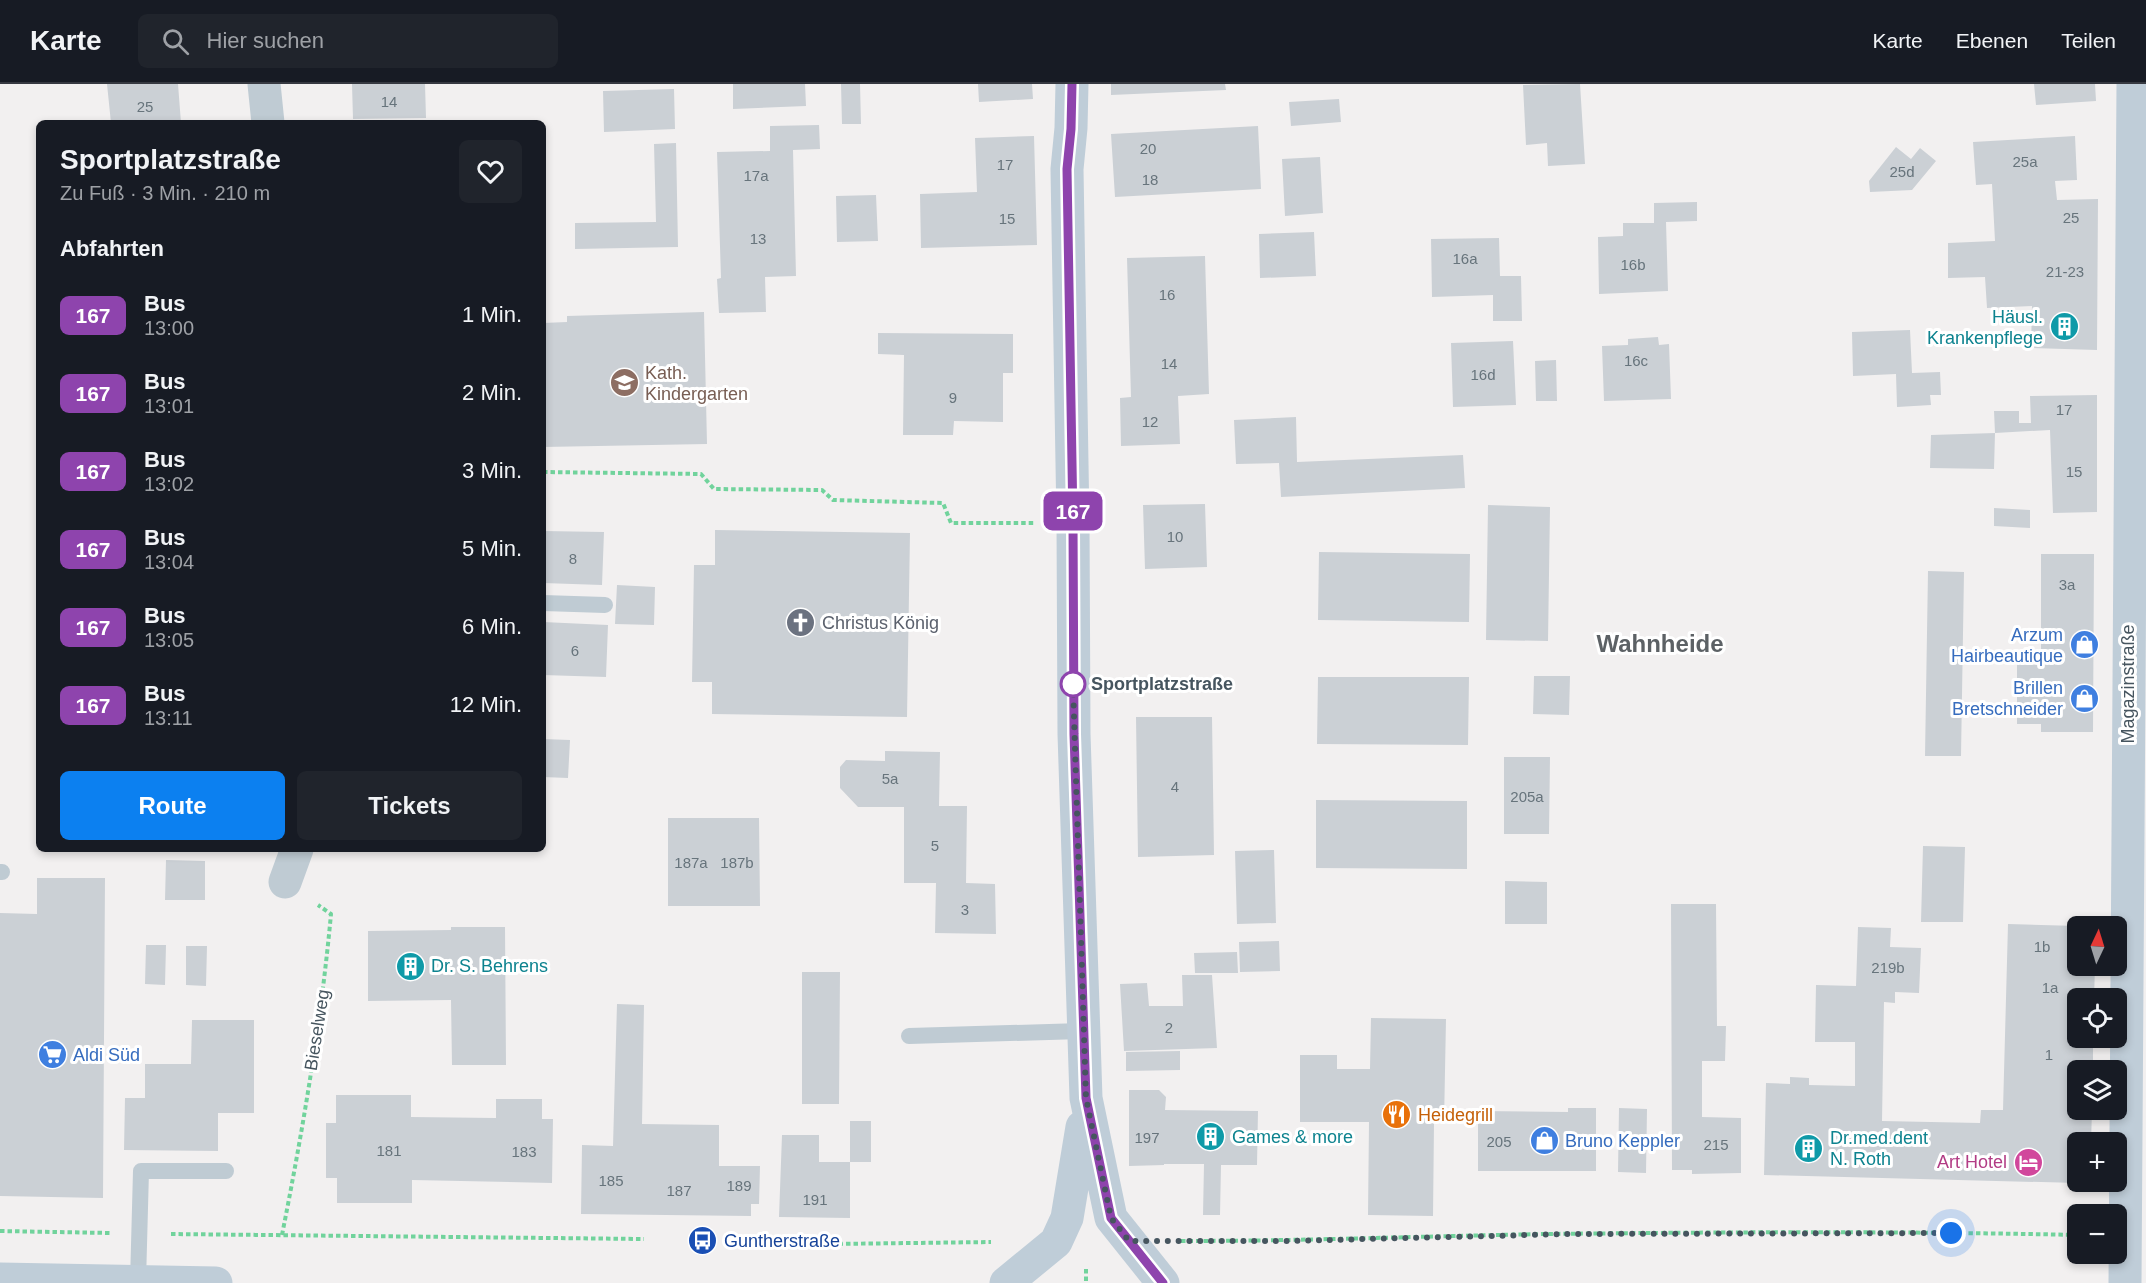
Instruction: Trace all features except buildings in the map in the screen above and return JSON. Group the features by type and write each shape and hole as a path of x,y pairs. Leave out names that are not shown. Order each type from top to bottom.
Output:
{"main road":[{"path":"1072,84 1067,169 1074,734 1086,1098 1111,1218 1163,1283"},
{"name":"Magazinstraße","path":"2125,1283 2133,84"},
{"path":"1006,1283 1056,1242 1067,1218 1086,1098"},
{"path":"15,1281 216,1283"}],"street":[{"path":"264,84 268,120"},
{"path":"285,882 296,852"}],"lane":[{"path":"546,603 605,605"},
{"path":"909,1036 1082,1031"},
{"path":"138,1282 141,1171 226,1171"}],"path":[{"path":"546,472 700,474 714,489 822,490 833,500 943,502 951,523 1073,522"},
{"name":"Bieselweg","path":"282,1235 325,978 331,914 285,882"},
{"path":"0,1231 644,1239"},
{"path":"1129,1241 1286,1241 1546,1234 1812,1232 2067,1235"},
{"path":"831,1244 996,1242"}],"bus line":[{"name":"167","path":"1072,84 1067,169 1074,717 1079,842 1082,1031 1086,1098 1111,1218 1163,1283"}],"place":[{"name":"Häusl. Krankenpflege","path":"2064,327"},
{"name":"Kath. Kindergarten","path":"624,383"},
{"name":"Christus König","path":"801,623"},
{"name":"Arzum Hairbeautique","path":"2084,645"},
{"name":"Sportplatzstraße","path":"1073,684"},
{"name":"Brillen Bretschneider","path":"2084,698"},
{"name":"Dr. S. Behrens","path":"410,966"},
{"name":"Aldi Süd","path":"52,1055"},
{"name":"Heidegrill","path":"1397,1115"},
{"name":"Games & more","path":"1211,1137"},
{"name":"Bruno Keppler","path":"1544,1141"},
{"name":"Dr.med.dent N. Roth","path":"1809,1148"},
{"name":"Art Hotel","path":"2028,1162"},
{"name":"Guntherstraße","path":"703,1241"}],"district":[{"name":"Wahnheide","path":"1660,643"}],"route":[{"path":"1073,684 1079,842 1082,1031 1086,1098 1111,1218 1129,1241 1286,1241 1569,1234 1951,1233"}]}
